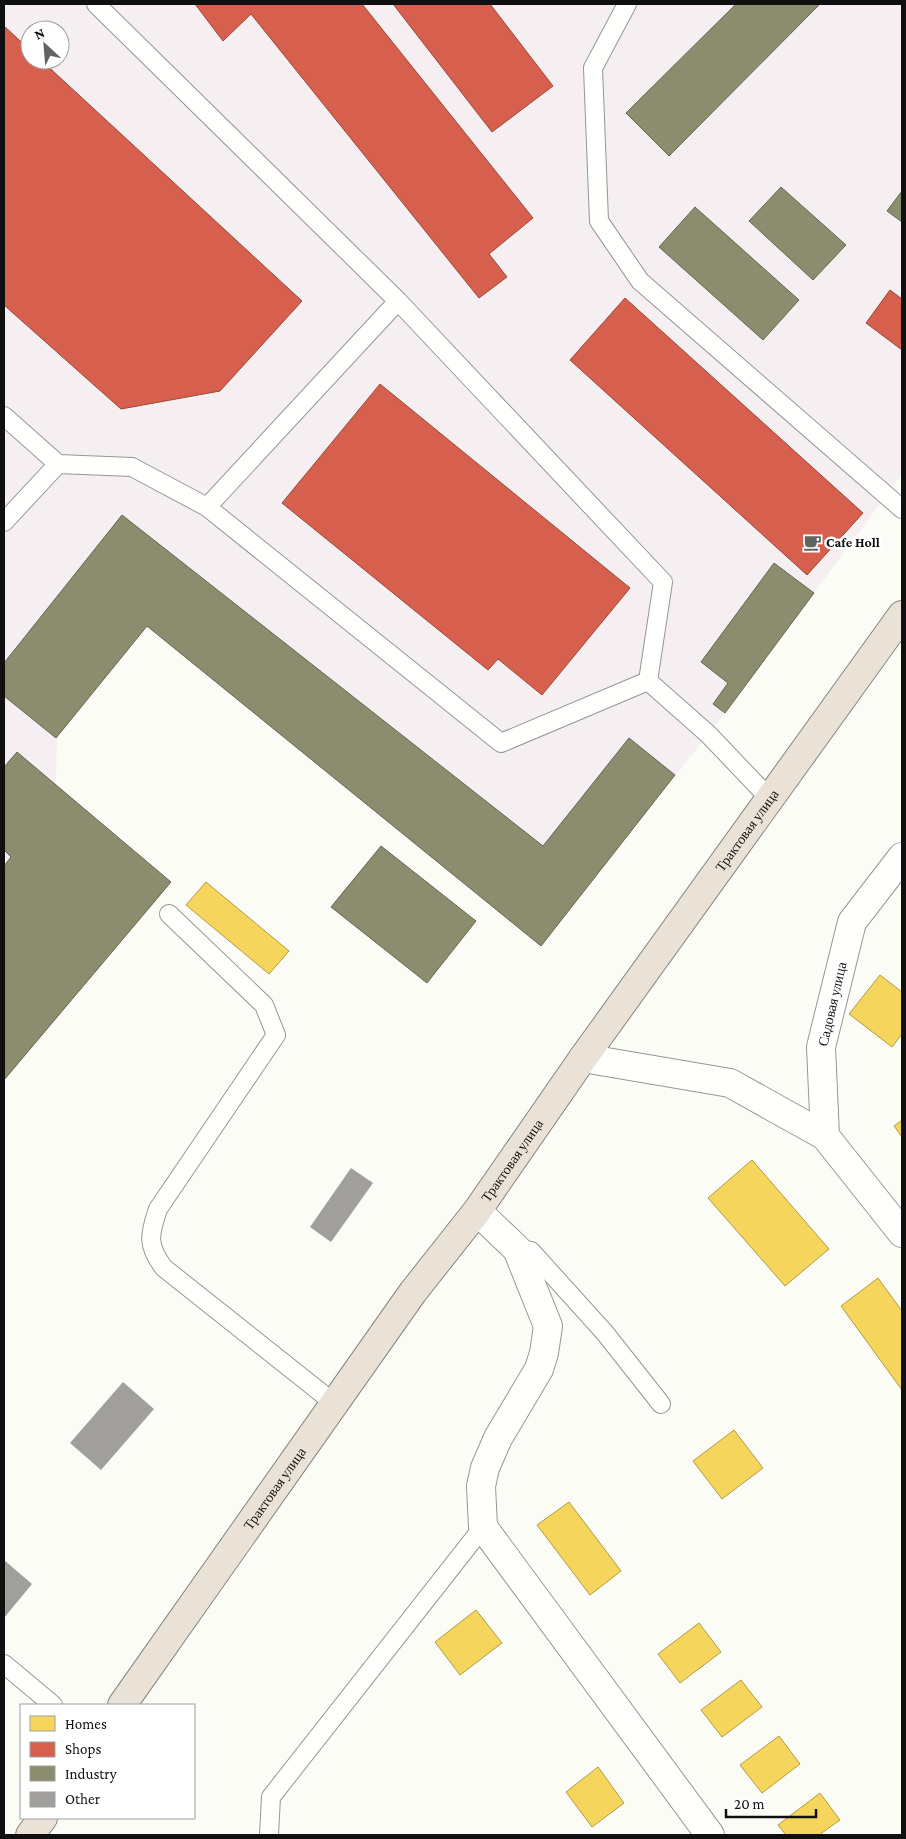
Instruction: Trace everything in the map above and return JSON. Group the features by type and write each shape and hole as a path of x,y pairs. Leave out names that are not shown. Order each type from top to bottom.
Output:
{"highway":[{"name":"Трактовая улица","path":"123,1704 413,1292 478,1211 583,1058 902,615"},
{"path":"30,1835 42,1819"}],"street":[{"name":"Садовая улица","path":"825,1136 821,1047 852,922 902,857"},
{"path":"583,1058 730,1083 825,1136 902,1233"},
{"path":"478,1211 517,1249 548,1326 544,1353 539,1369 498,1438 485,1468 480,1486 483,1527 710,1835"}],"lane":[{"path":"96,4 398,301 663,582 648,681"},
{"path":"626,4 593,68 600,221 640,281 902,509"},
{"path":"207,507 398,301"},
{"path":"4,416 58,464 132,467 207,507 501,743 648,681"},
{"path":"4,522 58,464"},
{"path":"648,681 708,734 770,799"},
{"path":"169,914 264,1005 276,1035 158,1209 150,1232 154,1254 164,1268 334,1404"},
{"path":"517,1249 532,1251 605,1333 661,1404"},
{"path":"269,1835 271,1797 483,1527"},
{"path":"4,1664 52,1704"}],"shaded area":[{"path":"4,4 902,4 902,474 725,713 541,946 147,627 57,737 56,785 171,882 4,1080"}],"building: Homes":[{"path":"206,882 289,951 269,974 186,905"},
{"path":"880,975 902,992 902,1034 892,1047 849,1014"},
{"path":"902,1120 902,1137 894,1126"},
{"path":"752,1160 829,1249 785,1286 708,1198"},
{"path":"878,1278 902,1311 902,1390 841,1306"},
{"path":"734,1430 763,1468 722,1499 693,1461"},
{"path":"569,1502 621,1571 590,1595 537,1525"},
{"path":"476,1610 502,1643 460,1675 435,1642"},
{"path":"699,1623 721,1652 680,1683 658,1654"},
{"path":"741,1680 762,1707 722,1737 701,1710"},
{"path":"779,1736 800,1764 762,1793 740,1765"},
{"path":"598,1767 624,1803 592,1827 566,1792"},
{"path":"820,1793 840,1820 819,1835 786,1835 778,1825"}],"building: Shops":[{"path":"195,4 362,4 533,218 489,254 507,277 479,298 251,14 223,41"},
{"path":"393,4 490,4 553,86 492,132"},
{"path":"4,26 20,41 20,70 52,70 302,301 220,391 121,409 4,305"},
{"path":"890,290 902,299 902,350 866,323"},
{"path":"625,298 863,513 807,575 570,360"},
{"path":"380,384 630,588 542,695 498,659 488,670 282,503"}],"building: Industry":[{"path":"736,4 820,4 669,156 626,113"},
{"path":"781,187 846,245 813,280 749,221"},
{"path":"902,191 902,222 887,211"},
{"path":"695,207 799,300 763,340 659,247"},
{"path":"122,515 543,846 629,738 675,775 541,946 147,626 56,738 4,696 4,663"},
{"path":"774,563 814,593 725,713 713,704 728,683 701,662"},
{"path":"17,752 171,882 4,1080 4,866 11,857 4,850 4,767"},
{"path":"381,846 476,921 427,983 331,907"}],"building: Other":[{"path":"351,1168 373,1183 331,1242 310,1227"},
{"path":"123,1382 154,1409 101,1470 70,1443"},
{"path":"4,1560 32,1584 4,1618"}],"place":[{"name":"Cafe Holl","path":"812,542"}]}
